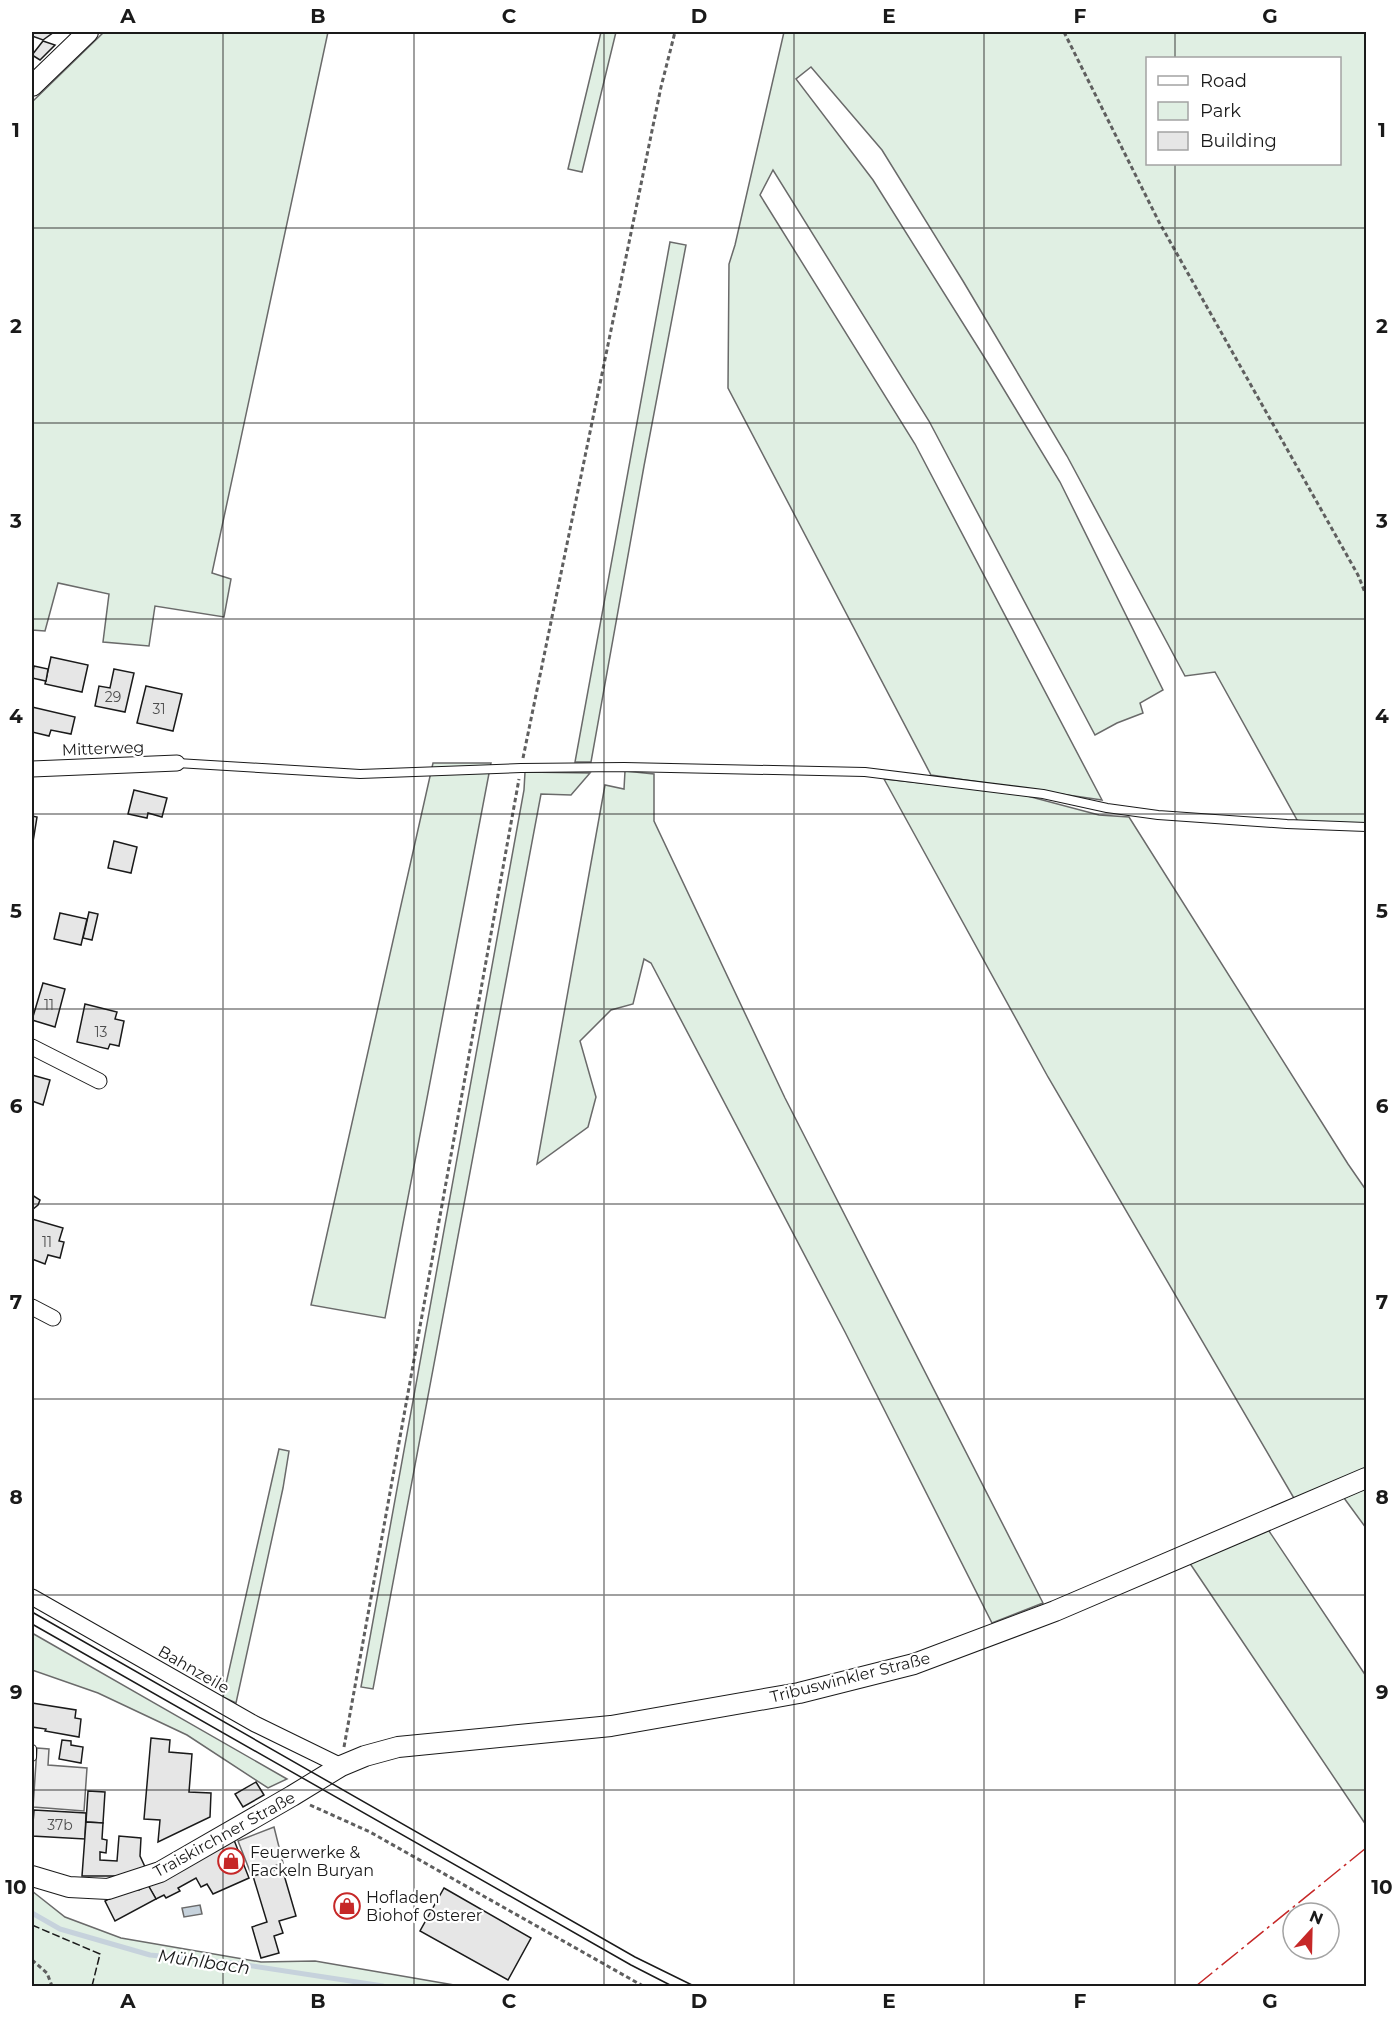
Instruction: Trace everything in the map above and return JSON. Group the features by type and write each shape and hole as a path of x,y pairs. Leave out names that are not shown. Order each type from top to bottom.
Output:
{"street":[{"path":"32,86 88,32"},
{"name":"Mitterweg","path":"32,769 177,763"},
{"path":"32,1047 99,1081"},
{"path":"32,1307 53,1318"},
{"name":"Tribuswinkler Straße","path":"341,1766 365,1756 398,1747 611,1726 799,1694 914,1664 1055,1611 1366,1478"},
{"name":"Bahnzeile","path":"32,1597 255,1724 341,1766"},
{"name":"Traiskirchner Straße","path":"32,1876 69,1887 108,1889 160,1872 292,1797 341,1766"}],"lane":[{"path":"177,763 360,774 624,767 865,772 1043,794 1107,808 1158,815 1287,824 1366,826"},
{"path":"32,1749 32,1757"}],"path":[{"path":"341,1766 521,768 661,87 675,32"},
{"path":"1064,32 1158,222 1359,575 1366,595"},
{"path":"292,1797 370,1832 643,1986"},
{"path":"32,1960 47,1973 52,1986"}],"green space":[{"path":"104,32 328,32 212,573 231,579 224,617 155,606 149,646 103,642 109,594 58,583 45,631 32,630 32,102"},
{"path":"601,32 616,32 582,172 568,169"},
{"path":"784,32 1366,32 1366,830 1301,827 1215,672 1185,676 1067,456 963,281 882,150 811,67 796,79 873,180 1060,482 1163,690 1140,703 1143,713 1095,735 929,421 773,170 760,195 915,444 1102,800 931,775 728,388 729,264"},
{"path":"670,242 686,245 591,762 575,762"},
{"path":"433,763 491,763 385,1318 311,1305"},
{"path":"625,771 654,774 654,821 785,1098 1043,1603 992,1623 845,1332 651,963 644,959 633,1004 611,1010 580,1041 596,1097 588,1127 537,1164 605,785 624,789"},
{"path":"525,772 590,773 571,795 541,794 373,1689 361,1687 524,790"},
{"path":"884,779 1016,793 1099,815 1129,817 1366,1190 1366,1469 1295,1500 1048,1077"},
{"path":"279,1449 289,1451 283,1488 236,1703 223,1697"},
{"path":"1366,1488 1366,1528 1344,1498"},
{"path":"1267,1528 1366,1676 1366,1825 1189,1562"},
{"path":"32,1633 287,1779 268,1788 187,1735 98,1693 32,1670"},
{"path":"32,1891 65,1917 121,1938 261,1962 315,1961 460,1986 32,1986"}],"shaded area":[{"path":"37,1748 49,1749 48,1765 87,1768 84,1811 33,1807"},
{"path":"274,1827 283,1863 251,1874 238,1841"},
{"path":"200,1905 202,1914 184,1917 182,1908"}],"building":[{"path":"32,32 54,32 43,40 32,36"},
{"path":"43,41 55,45 40,60 32,55"},
{"path":"51,657 88,665 82,692 45,684"},
{"path":"34,666 48,669 46,681 32,678"},
{"path":"114,669 134,673 125,712 95,706 99,686 110,688"},
{"path":"146,686 182,694 173,731 137,723"},
{"path":"32,707 75,717 71,734 51,730 49,736 32,732"},
{"path":"134,790 167,798 162,817 148,813 147,818 128,814"},
{"path":"32,816 37,817 32,848"},
{"path":"114,841 137,847 131,873 108,868"},
{"path":"89,912 98,914 92,940 83,938"},
{"path":"60,913 87,919 81,945 54,939"},
{"path":"43,983 65,989 55,1027 32,1020"},
{"path":"85,1004 117,1012 115,1019 124,1021 119,1046 110,1044 108,1049 77,1042"},
{"path":"32,1075 50,1080 43,1105 32,1101"},
{"path":"32,1195 40,1200 32,1210"},
{"path":"32,1219 63,1228 59,1241 64,1242 60,1258 48,1255 45,1264 32,1259"},
{"path":"32,1703 76,1710 75,1718 81,1719 79,1737 32,1727"},
{"path":"151,1738 170,1740 169,1752 192,1754 189,1792 211,1793 210,1817 158,1842 160,1820 144,1819"},
{"path":"62,1740 71,1741 71,1745 83,1747 81,1763 59,1759"},
{"path":"256,1782 264,1795 243,1807 235,1794"},
{"path":"88,1791 105,1792 103,1823 86,1822"},
{"path":"34,1810 86,1813 85,1839 32,1836"},
{"path":"86,1822 103,1823 102,1839 107,1840 106,1853 100,1852 100,1860 117,1861 119,1836 141,1838 140,1856 147,1871 134,1876 82,1876"},
{"path":"234,1840 249,1878 213,1894 207,1884 201,1887 196,1878 178,1888 180,1891 166,1898 164,1895 156,1899 148,1885"},
{"path":"282,1868 296,1916 279,1921 283,1933 274,1936 279,1953 261,1958 252,1927 267,1922 253,1876"},
{"path":"148,1885 156,1899 115,1921 105,1901 130,1888 139,1890"},
{"path":"444,1888 531,1938 508,1980 420,1931"}],"waterway":[{"name":"Mühlbach","path":"32,1913 60,1929 150,1955 233,1963 383,1986"}],"tram line":[{"path":"32,1612 635,1957 694,1986"},
{"path":"32,1624 631,1965 672,1986"}],"fence":[{"path":"32,1925 100,1954 92,1986"}],"power":[{"path":"1196,1986 1366,1848"}],"place":[{"name":"Feuerwerke & Fackeln Buryan","path":"231,1861"},
{"name":"Hofladen Biohof Osterer","path":"347,1906"}]}
